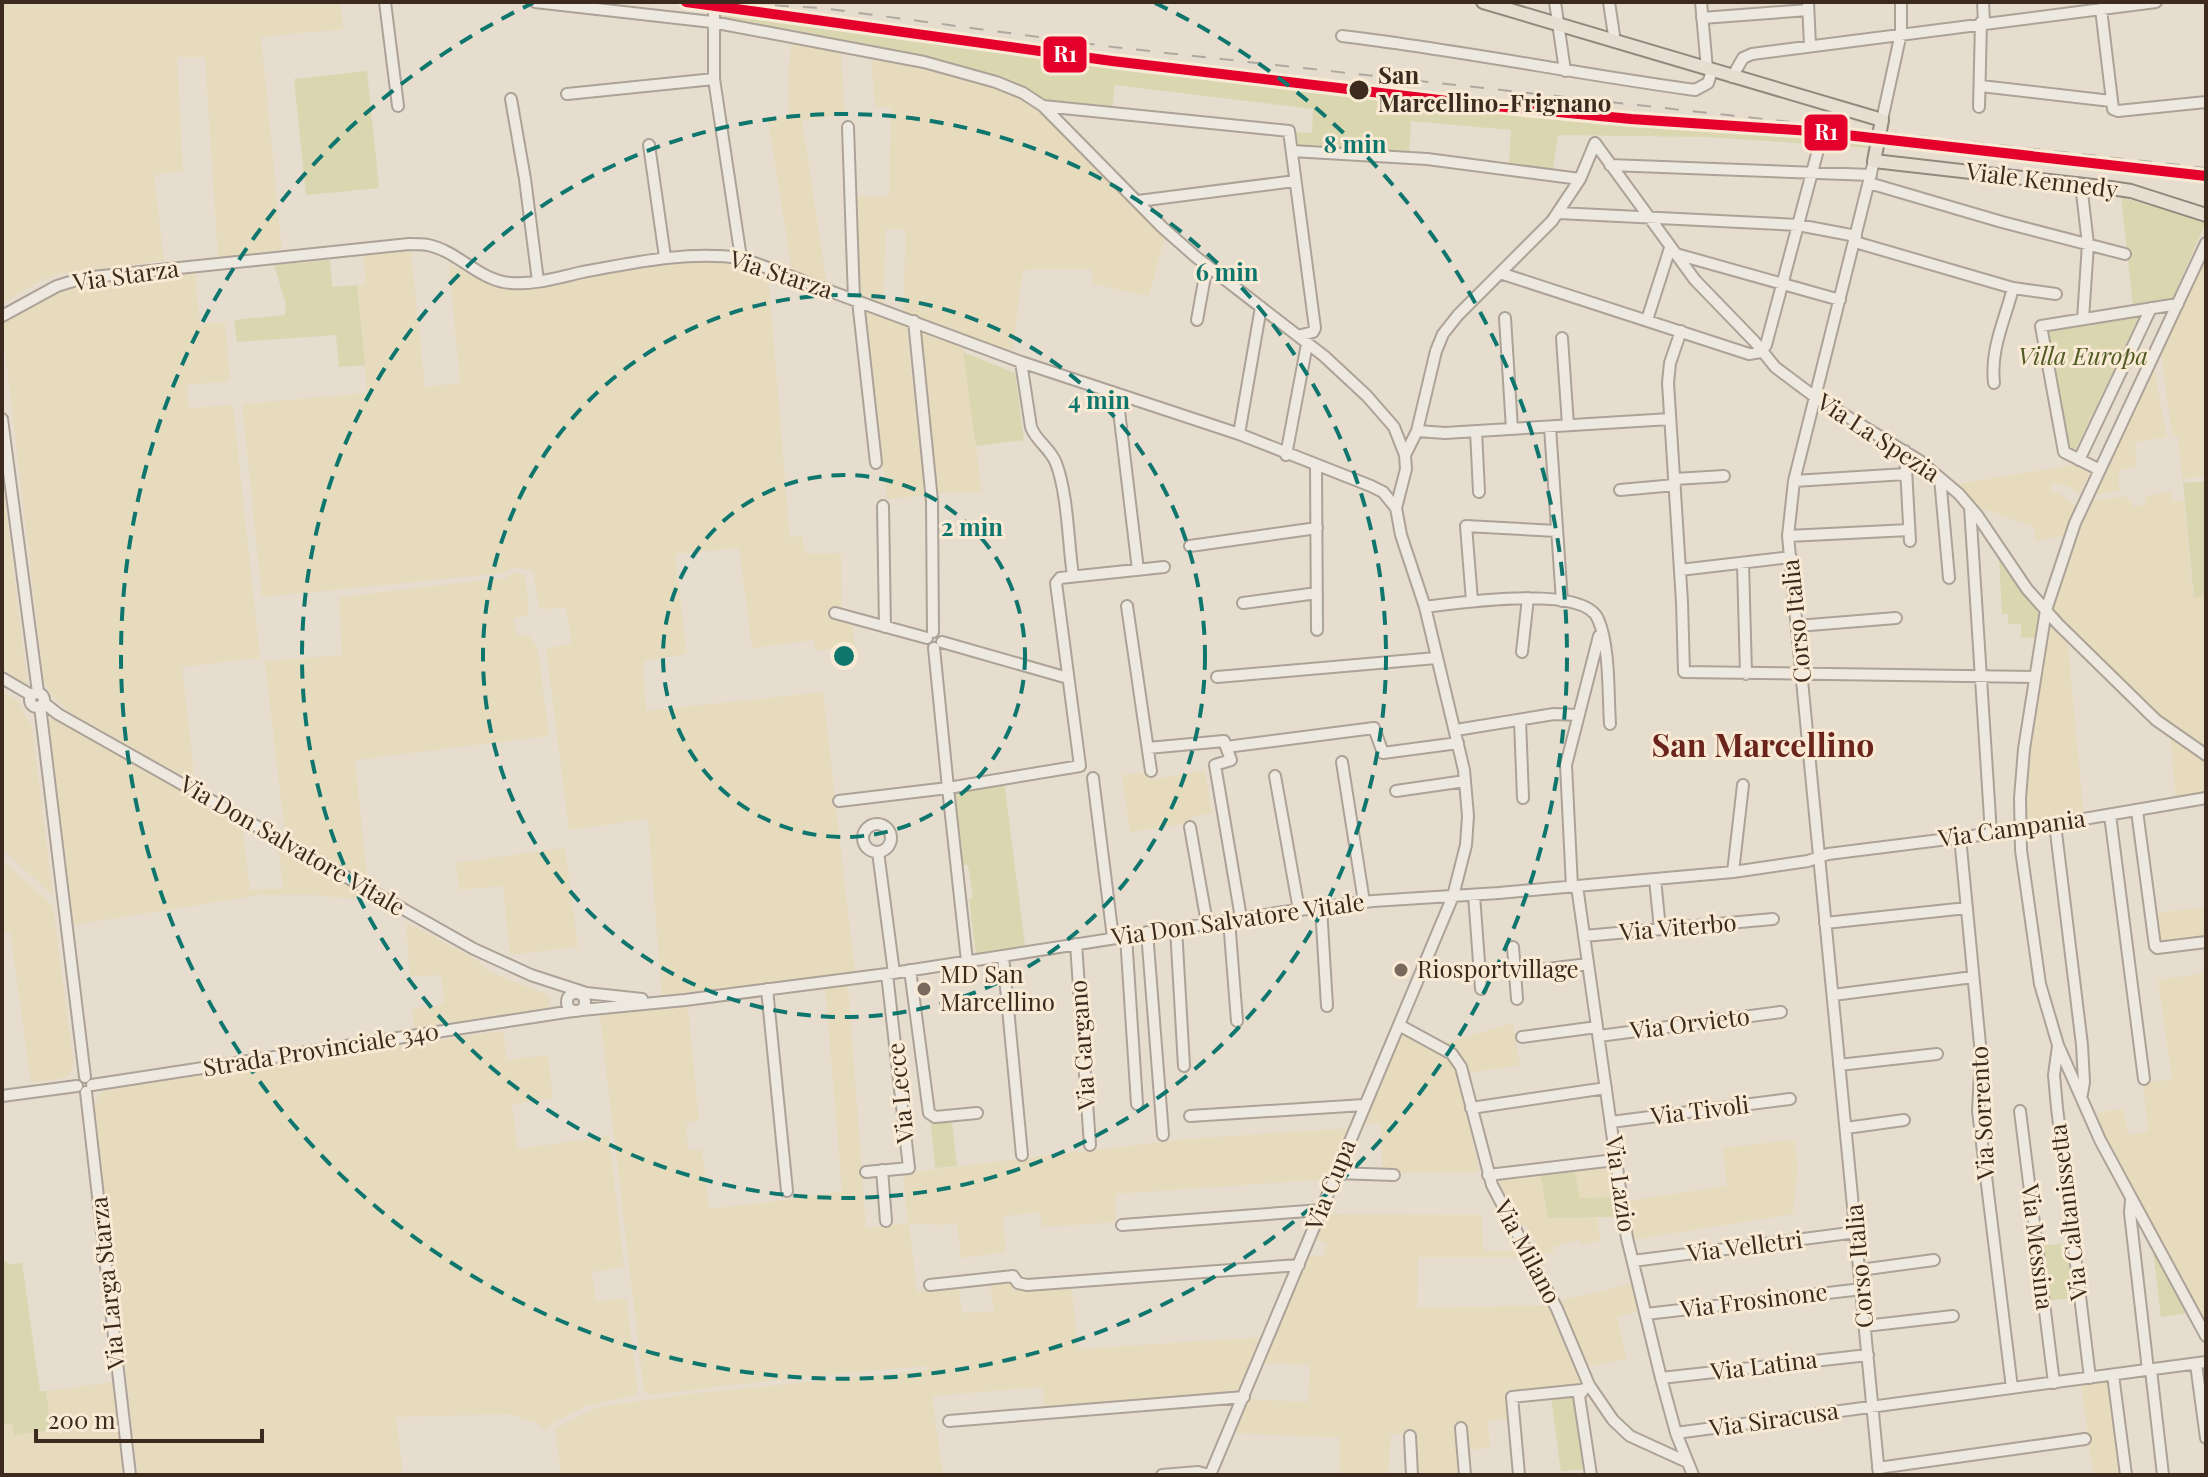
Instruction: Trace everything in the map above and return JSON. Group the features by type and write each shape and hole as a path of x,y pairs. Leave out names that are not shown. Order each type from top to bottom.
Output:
{"main road":[{"path":"1483,2 1882,120"},
{"name":"Corso Italia","path":"1874,161 1882,120"},
{"name":"Viale Kennedy","path":"1874,161 2131,191 2206,215"}],"street":[{"path":"385,2 398,106"},
{"path":"535,2 713,16 924,62 996,82 1023,93 1043,106 1207,265 1324,356 1383,411 1394,427 1405,455"},
{"path":"1555,2 1565,71"},
{"path":"1609,2 1615,42"},
{"path":"1342,36 1426,46 1695,90 1705,86 1710,70 1701,2"},
{"name":"Corso Italia","path":"1882,120 1901,33 1901,2"},
{"path":"1979,107 1983,2"},
{"path":"1732,77 1746,55 2156,2"},
{"path":"1702,18 1808,6 1810,46"},
{"path":"2101,9 2113,109 2206,102"},
{"path":"713,16 714,79 741,258"},
{"path":"567,94 714,79"},
{"path":"1981,86 2111,101"},
{"path":"511,99 538,281"},
{"path":"1043,106 1289,131 1315,328 1302,340 1286,455"},
{"path":"848,127 856,300 876,463"},
{"name":"Via La Spezia","path":"1580,179 1595,143 1695,280 1775,367 1815,397 1905,451 1940,478 1970,507 2027,589 2046,610 2129,696 2156,720 2206,755"},
{"path":"649,145 665,257"},
{"path":"1500,273 1749,354 1761,352 1766,345 1818,150"},
{"path":"1292,151 1427,159 1580,179 1558,213 1443,334 1417,431 1405,455 1403,483 1396,508"},
{"name":"Corso Italia","path":"1874,161 1794,481 1788,536 1879,1471"},
{"path":"1610,165 1812,172 1870,179 2002,222 2125,254"},
{"path":"1138,201 1295,181"},
{"path":"2081,184 2088,244 2083,319"},
{"path":"1558,213 1798,225 1855,239 2013,288 2056,294"},
{"path":"2206,243 2098,469 2075,523 2046,610 2024,749 2020,830 2029,923 2040,984 2058,1045 2100,1140 2206,1336"},
{"name":"Via Starza","path":"2,316 57,286 83,278 409,244 428,245 444,251 488,276 509,283 538,281 665,257 709,254 741,258 1021,362 1239,434 1371,486 1383,492 1396,508"},
{"path":"1647,320 1672,251 1840,300"},
{"path":"1197,320 1207,265"},
{"path":"1994,383 1992,365 1995,346 2013,288"},
{"path":"2098,469 2064,452 2041,326 2178,304"},
{"path":"1239,434 1261,307"},
{"path":"2079,460 2151,308"},
{"path":"1505,318 1512,429"},
{"path":"914,321 932,501 934,640 967,961"},
{"path":"1681,331 1670,363 1670,419 1684,672 2034,677"},
{"path":"1562,338 1568,425"},
{"path":"1021,362 1034,436 1051,453 1060,476 1073,576"},
{"path":"1117,394 1138,570"},
{"name":"Via Larga Starza","path":"2,419 130,1475"},
{"path":"1417,431 1445,433 1670,419"},
{"path":"1550,427 1562,601"},
{"path":"1476,431 1479,492"},
{"path":"1788,536 1910,535 1905,451"},
{"path":"1316,466 1317,630"},
{"path":"1794,481 1906,474"},
{"path":"1620,490 1724,476"},
{"path":"1940,478 1949,578"},
{"path":"883,506 885,627"},
{"path":"1970,507 1991,834"},
{"name":"Via Cupa","path":"1210,1475 1453,896 1466,845 1468,816 1465,781 1456,730 1396,508"},
{"path":"1472,601 1466,526 1557,531"},
{"path":"1190,546 1317,528"},
{"path":"1680,570 1791,557"},
{"path":"1743,563 1746,674"},
{"path":"839,801 948,788 1080,766 1056,583 1060,578 1073,576 1164,567"},
{"path":"1243,603 1317,593"},
{"path":"1425,607 1501,597 1577,603 1591,610 1598,618 1601,630 1608,672 1610,724"},
{"path":"1522,652 1528,598"},
{"path":"1127,606 1151,771"},
{"path":"835,613 1068,678"},
{"path":"1797,626 1896,618"},
{"name":"Via Lazio","path":"1601,630 1566,765 1574,886 1633,1261 1676,1433 1693,1475"},
{"path":"1217,677 1436,658"},
{"name":"Via Don Salvatore Vitale","path":"2,678 58,714 474,949 579,992 659,1001"},
{"path":"1456,730 1554,714 1579,715"},
{"path":"1520,720 1523,798"},
{"path":"1226,747 1374,728 1383,753 1458,743"},
{"path":"1148,748 1224,741 1231,760 1215,765 1241,918"},
{"path":"1342,762 1364,902"},
{"path":"1275,776 1299,910"},
{"path":"1093,778 1113,938"},
{"path":"1396,791 1465,781"},
{"path":"1733,872 1743,785"},
{"name":"Via Campania","path":"1818,857 2020,830 2206,798"},
{"path":"2137,811 2155,946 2206,942"},
{"path":"2110,815 2144,1079"},
{"path":"2055,824 2082,1045 2082,1094"},
{"path":"1190,827 1207,923"},
{"name":"Via Sorrento","path":"1960,837 1981,1055 1978,1111 2012,1388"},
{"path":"878,852 890,974"},
{"name":"Via Don Salvatore Vitale","path":"545,980 572,1007 659,1001 890,974 1321,907 1733,872 1818,857"},
{"path":"1655,879 1660,929"},
{"path":"1474,895 1481,989"},
{"path":"1321,907 1327,1006"},
{"path":"1825,923 1967,908"},
{"name":"Via Viterbo","path":"1584,936 1773,919"},
{"path":"1229,920 1237,1021"},
{"path":"1176,928 1184,1066"},
{"path":"1147,932 1163,1135"},
{"path":"1126,936 1137,1104"},
{"name":"Via Gargano","path":"1076,944 1090,1145"},
{"path":"1513,947 1517,999"},
{"path":"1003,956 1022,1155"},
{"path":"1515,973 1588,964"},
{"path":"910,970 929,1113 935,1117 977,1113"},
{"name":"Via Lecce","path":"866,1172 909,1168 890,974"},
{"path":"1833,995 1973,977"},
{"path":"767,989 787,1191"},
{"path":"572,1007 585,1002 579,992"},
{"name":"Strada Provinciale 340","path":"2,1096 550,1015 572,1007 570,995 579,992"},
{"name":"Via Orvieto","path":"1522,1037 1781,1012"},
{"name":"Via Milano","path":"1399,1025 1452,1054 1465,1077 1488,1175 1557,1309 1585,1388 1630,1436 1687,1462"},
{"name":"Via Caltanissetta","path":"2058,1045 2054,1075 2057,1108 2090,1378"},
{"path":"1839,1065 1937,1054"},
{"path":"1471,1108 1606,1088"},
{"name":"Via Tivoli","path":"1611,1122 1790,1099"},
{"path":"1190,1116 1364,1105"},
{"name":"Via Messina","path":"2020,1111 2054,1383"},
{"path":"1846,1128 1904,1120"},
{"path":"1488,1175 1615,1160"},
{"path":"882,1170 886,1221"},
{"path":"1336,1173 1394,1175"},
{"path":"2131,1198 2130,1213 2163,1475"},
{"path":"1122,1225 1321,1210"},
{"name":"Via Velletri","path":"1633,1261 1857,1232"},
{"path":"1860,1270 1934,1260"},
{"path":"930,1285 1013,1276 1018,1283 1027,1285 1299,1265"},
{"name":"Via Frosinone","path":"1646,1314 1862,1289"},
{"path":"1865,1326 1953,1316"},
{"name":"Via Latina","path":"1661,1378 1868,1355"},
{"path":"1873,1407 2201,1363 2206,1438"},
{"path":"2113,1375 2126,1475"},
{"path":"1519,1475 1512,1397 1585,1388"},
{"path":"1585,1388 1579,1396 1591,1475"},
{"path":"949,1421 1244,1397"},
{"name":"Via Siracusa","path":"1676,1433 1873,1407"},
{"path":"1461,1428 1465,1475"},
{"path":"1410,1436 1412,1475"},
{"path":"1879,1471 2085,1439"},
{"path":"1162,1475 1198,1472 1210,1475"}],"shaded area":[{"path":"2,2 340,2 343,29 261,37 282,250 218,257 205,57 177,57 183,171 154,175 164,261 58,274 2,304"},
{"path":"792,43 841,52 845,115 802,120 827,286 792,271 768,119 789,116 788,72"},
{"path":"871,57 921,66 991,85 1019,95 1040,109 1165,237 1149,296 1093,284 1091,269 1023,270 1012,353 903,311 906,230 886,229 883,303 860,296 853,196 889,196 891,106 875,107"},
{"path":"411,251 425,387 460,383 449,264 489,285 508,289 710,259 768,272 790,539 801,534 806,554 841,553 842,618 852,622 855,645 815,651 814,640 752,648 739,548 675,554 687,654 643,661 646,711 823,692 855,973 662,996 648,819 569,830 546,648 572,644 566,608 539,609 533,570 513,568 503,573 262,597 242,404 367,393 357,285 366,284 363,255"},
{"path":"2206,256 2206,476 2182,479 2178,437 2172,434 2161,352"},
{"path":"195,272 200,324 225,322 230,381 187,385 189,408 233,405 260,658 182,667 195,783 69,712 44,683 2,324 62,285"},
{"path":"862,309 906,324 925,495 887,499"},
{"path":"919,330 963,347 982,492 938,493"},
{"path":"2154,368 2167,437 2135,442 2136,465 2119,470 2119,490 2094,495"},
{"path":"2078,464 2091,470 2080,494 2068,486 2053,483 2050,491 2059,493 2075,506 2063,536 2035,541 2035,528 1974,505 1958,484"},
{"path":"2,477 27,681 23,685 2,673"},
{"path":"2171,491 2173,501 2184,502 2193,597 2206,596 2206,751 2157,716 2053,609 2091,501 2126,496 2134,507 2144,505 2146,496"},
{"path":"517,572 525,575 529,610 527,616 514,618 516,634 530,636 538,651 549,736 355,760 368,884 285,836 265,661 342,655 339,597 506,578"},
{"path":"2049,619 2067,637 2084,816 2029,824 2026,822 2028,762"},
{"path":"2,692 17,700 32,726 53,895 2,849"},
{"path":"53,717 242,825 250,890 283,888 278,845 375,901 315,895 261,895 73,925 48,719"},
{"path":"2170,734 2206,760 2206,795 2176,800"},
{"path":"1205,770 1212,813 1191,817 1192,823 1130,832 1122,775 1144,772 1152,780"},
{"path":"565,848 578,947 510,955 503,886 459,890 456,863"},
{"path":"2,860 53,906 74,1067 68,1076 59,1079 31,1083 10,931 2,931"},
{"path":"2206,907 2206,938 2158,944 2154,913"},
{"path":"408,923 477,960 488,971 548,995 548,1008 414,1028 412,1009 444,1004 441,975 410,976"},
{"path":"2206,973 2206,1327 2102,1135 2097,1112 2123,1109 2128,1135 2148,1132 2143,1082 2172,1080 2158,980"},
{"path":"848,984 866,1228 908,1223 903,1173 1185,1139 1350,1128 1329,1179 1115,1194 1116,1222 1042,1227 1040,1212 1003,1216 1006,1252 961,1258 957,1223 909,1223 917,1292 959,1288 962,1313 994,1311 990,1284 1010,1282 1013,1290 1071,1285 1079,1349 1262,1337 1241,1393 1045,1410 1042,1387 932,1396 943,1475 561,1475 555,1429 598,1407 697,1393 928,1370 927,1366 650,1395 644,1392 600,1018 604,1015 688,1007 699,1121 686,1123 688,1150 702,1149 709,1209 762,1203 842,1191 825,987"},
{"path":"1513,1023 1520,1065 1469,1073 1461,1055 1445,1043"},
{"path":"503,1031 507,1060 548,1055 553,1098 512,1104 518,1149 609,1136 624,1267 592,1272 596,1302 626,1298 636,1395 586,1406 548,1426 546,1431 536,1423 510,1414 396,1417 403,1475 138,1475 94,1105 98,1097 105,1090"},
{"path":"1407,1035 1445,1055 1453,1064 1461,1083 1479,1173 1382,1172 1381,1124 1360,1123 1399,1037"},
{"path":"1794,1140 1798,1169 1793,1214 1631,1240 1625,1201 1727,1186 1723,1148"},
{"path":"1613,1162 1618,1197 1580,1198 1574,1167"},
{"path":"1540,1171 1548,1218 1597,1218 1601,1240 1582,1245 1579,1240 1553,1247 1554,1252 1542,1255 1526,1225 1520,1228 1496,1179"},
{"path":"1324,1214 1482,1215 1483,1250 1519,1251 1522,1257 1418,1257 1417,1308 1551,1305 1585,1385 1508,1392 1510,1418 1488,1421 1490,1448 1468,1450 1465,1425 1462,1475 1416,1475 1412,1432 1391,1435 1388,1475 1339,1475 1340,1438 1232,1433 1247,1399 1308,1402 1310,1365 1262,1363 1308,1256 1324,1256 1327,1243 1314,1240"},
{"path":"1635,1283 1641,1311 1617,1317 1627,1359 1586,1367 1558,1301"},
{"path":"2112,1378 2124,1475 2093,1475 2081,1382"},
{"path":"114,1382 126,1475 2,1475 2,1425 12,1423 50,1430 46,1391"}],"green space":[{"path":"719,9 779,23 1134,72 1607,125 1870,141 1868,148 1708,137 1558,135 1553,169 1509,164 1511,130 1411,121 1409,156 1295,149 1293,132 1312,133 1313,109 1115,85 1112,107 1039,99 1028,92 722,18"},
{"path":"367,71 379,188 306,195 294,79"},
{"path":"2121,197 2206,222 2172,300 2133,306"},
{"path":"330,260 332,287 357,285 365,365 339,367 336,335 237,342 234,320 285,315 286,304 274,265"},
{"name":"Villa Europa","path":"2140,315 2074,453 2066,450 2045,330"},
{"path":"963,352 1015,373 1024,440 976,446"},
{"path":"2206,481 2206,596 2194,598 2183,483"},
{"path":"1999,557 2040,611 2035,638 2021,637 2021,624 2008,624 2008,614 2002,614"},
{"path":"1004,782 1025,945 976,954 969,899 973,897 968,865 963,865 955,790"},
{"path":"952,1122 957,1166 935,1168 931,1124"},
{"path":"1574,1167 1580,1198 1618,1197 1621,1217 1548,1218 1540,1171"},
{"path":"2071,1243 2077,1297 2046,1301 2040,1246"},
{"path":"2153,1248 2190,1313 2161,1317"},
{"path":"2,1258 9,1264 22,1263 40,1391 46,1391 51,1430 14,1435 12,1423 2,1425"},
{"path":"1576,1395 1587,1469 1561,1471 1551,1397"}],"railway":[{"path":"747,4 822,8 1113,47 2206,168"}],"transit line":[{"name":"R1","path":"686,2 1112,61 1473,104 1811,131 2206,176"}],"place":[{"name":"San Marcellino-Frignano","path":"1359,90"},
{"name":"Riosportvillage","path":"1401,970"},
{"name":"MD San Marcellino","path":"924,989"}],"district":[{"name":"San Marcellino","path":"1763,746"}]}
